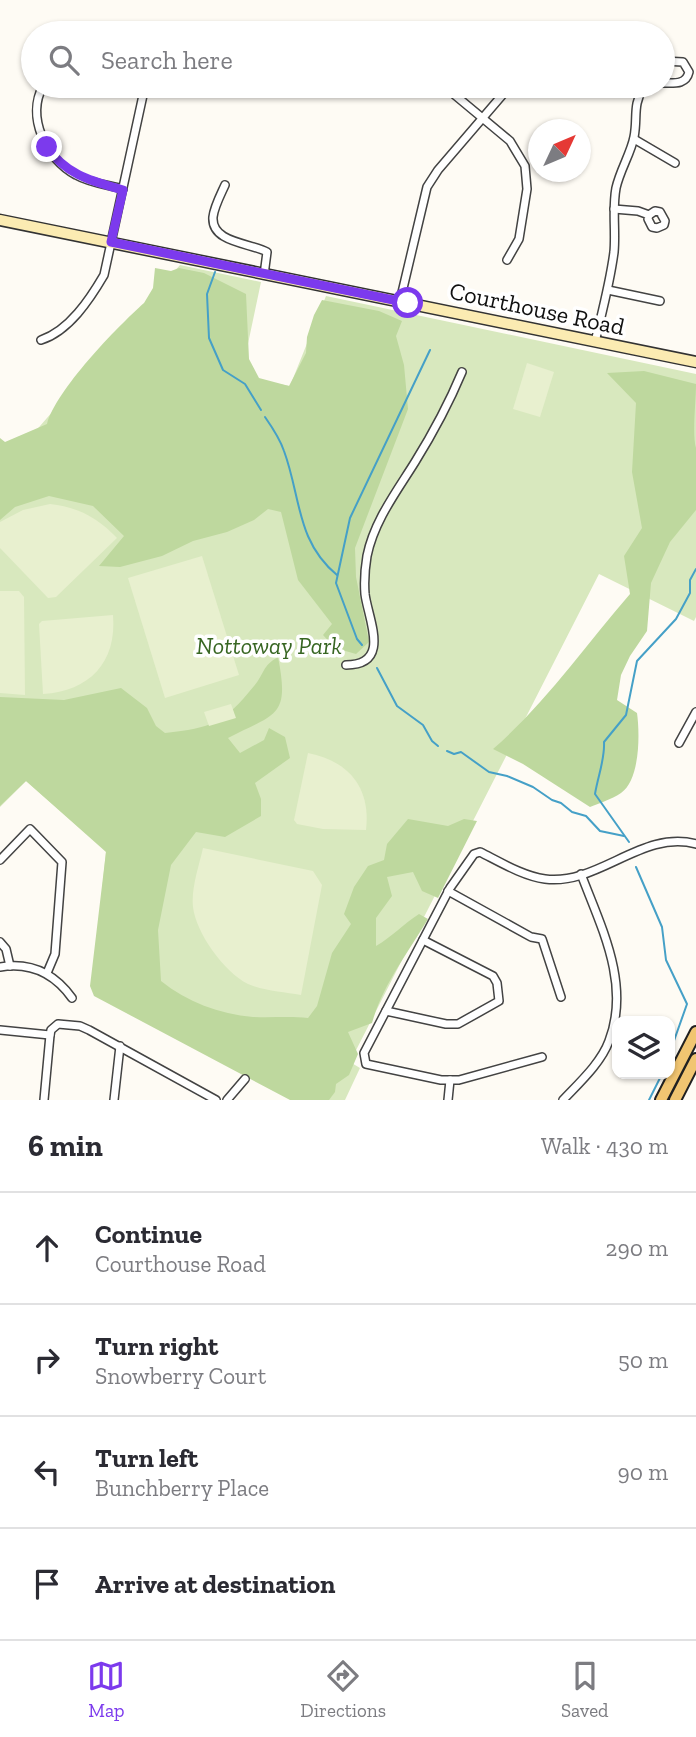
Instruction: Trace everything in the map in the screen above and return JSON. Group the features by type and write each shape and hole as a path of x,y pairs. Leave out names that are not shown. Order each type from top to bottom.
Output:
{"main road":[{"path":"661,1100 696,1032"},
{"path":"675,1100 696,1059"}],"street":[{"path":"675,62 682,62 689,72 685,80 675,82"},
{"path":"38,98 38,121 43,139 52,155 76,175 123,190"},
{"path":"41,340 51,337 63,327 104,275 142,98"},
{"path":"459,98 516,148 525,166 526,203 519,239 507,260"},
{"path":"400,301 427,187 438,170 500,98"},
{"path":"595,342 608,290 614,246 614,209 620,173 634,139 635,104 638,98"},
{"path":"634,139 675,163"},
{"path":"225,185 213,217 215,226 227,239 267,252 264,275"},
{"path":"614,209 649,215"},
{"name":"Courthouse Road","path":"0,220 696,362"},
{"path":"608,290 660,301"},
{"path":"346,665 356,665 365,660 371,654 374,643 365,588 366,562 373,536 434,430 462,372"},
{"path":"679,743 696,712"},
{"path":"0,860 30,830 62,862 55,954 47,974"},
{"path":"542,1057 491,1072 450,1080 366,1064 364,1054 448,891 474,854 480,852 543,879 562,879 660,844 682,841 696,844"},
{"path":"563,1100 593,1066 608,1043 615,1021 615,969 582,874"},
{"path":"448,891 531,937 542,939 561,997"},
{"path":"386,1012 458,1024 499,1001 497,983 493,976 423,940"},
{"path":"0,942 6,949 10,966"},
{"path":"0,967 27,966 47,974 64,987 72,998"},
{"path":"44,1100 50,1035 51,1030 58,1024 80,1026 89,1030 216,1100"},
{"path":"0,1030 50,1035"},
{"path":"114,1100 120,1046"},
{"path":"227,1100 245,1079"},
{"path":"448,1100 450,1080"}],"green space":[{"name":"Nottoway Park","path":"180,265 261,282 241,377 290,386 326,296 696,374 696,617 694,621 599,574 350,1062 360,1068 345,1100 297,1100 92,990 106,851 26,781 0,807 0,472"},
{"path":"155,268 171,271 179,268 204,273 246,294 249,359 259,378 289,386 306,353 307,337 322,300 379,311 402,321 396,336 404,365 408,409 355,548 356,577 369,642 356,654 335,648 323,635 332,624 298,580 281,512 268,509 254,520 227,532 193,541 162,556 120,567 99,566 124,536 93,506 49,496 15,507 0,520 0,438 5,442 47,424 62,394 75,377 144,303 153,288"},
{"path":"527,363 554,372 540,417 513,409"},
{"path":"644,371 696,384 696,510 670,542 651,583 647,631 621,675 617,700 637,713 638,722 637,756 632,778 621,793 590,807 523,764 493,749 547,694 630,594 624,556 642,528 632,472 636,403 607,373"},
{"path":"50,504 87,515 117,538 56,597 48,598 0,548 0,522 23,510"},
{"path":"202,556 239,675 165,698 128,578"},
{"path":"0,591 19,591 24,597 25,695 0,693"},
{"path":"113,615 110,647 97,671 74,687 43,694 39,624 42,621"},
{"path":"278,657 282,692 276,711 228,738 240,753 264,740 269,728 285,737 290,758 255,783 261,799 261,816 225,837 196,832 171,865 158,930 161,981 193,1001 228,1013 253,1017 308,1018 317,1006 332,953 351,924 344,914 354,887 368,866 384,860 387,844 408,819 448,826 464,819 477,821 438,898 422,891 413,872 387,877 392,896 376,918 376,946 419,914 428,919 389,982 372,1023 348,1032 358,1054 349,1075 336,1084 335,1092 329,1100 290,1100 94,996 90,986 106,852 26,781 0,806 0,697 64,700 121,688 147,708 156,726 165,733 195,729 225,716"},
{"path":"231,704 236,718 209,726 204,712"},
{"path":"308,753 335,762 354,779 365,801 366,830 323,829 297,824 294,820"},
{"path":"203,848 313,871 322,885 301,995 248,984 230,971 205,940 193,907 194,885"}],"waterway":[{"path":"215,272 207,294 209,338 223,370 245,384 261,410"},
{"path":"362,645 357,639 336,583 350,518 430,350"},
{"path":"265,417 284,451 307,533 314,548 337,575"},
{"path":"629,842 595,794 604,742 626,715 637,661 676,619 690,593 690,580 696,569"},
{"path":"377,668 397,706 423,725 438,746"},
{"path":"447,751 454,754 461,752 489,772 533,787 572,812 586,816 600,831 624,836"},
{"path":"636,867 662,927 666,960 687,1004 675,1038"},
{"path":"649,1100 660,1079"}],"route":[{"path":"47,147 59,163 76,175 123,190 111,242 408,303"}]}
